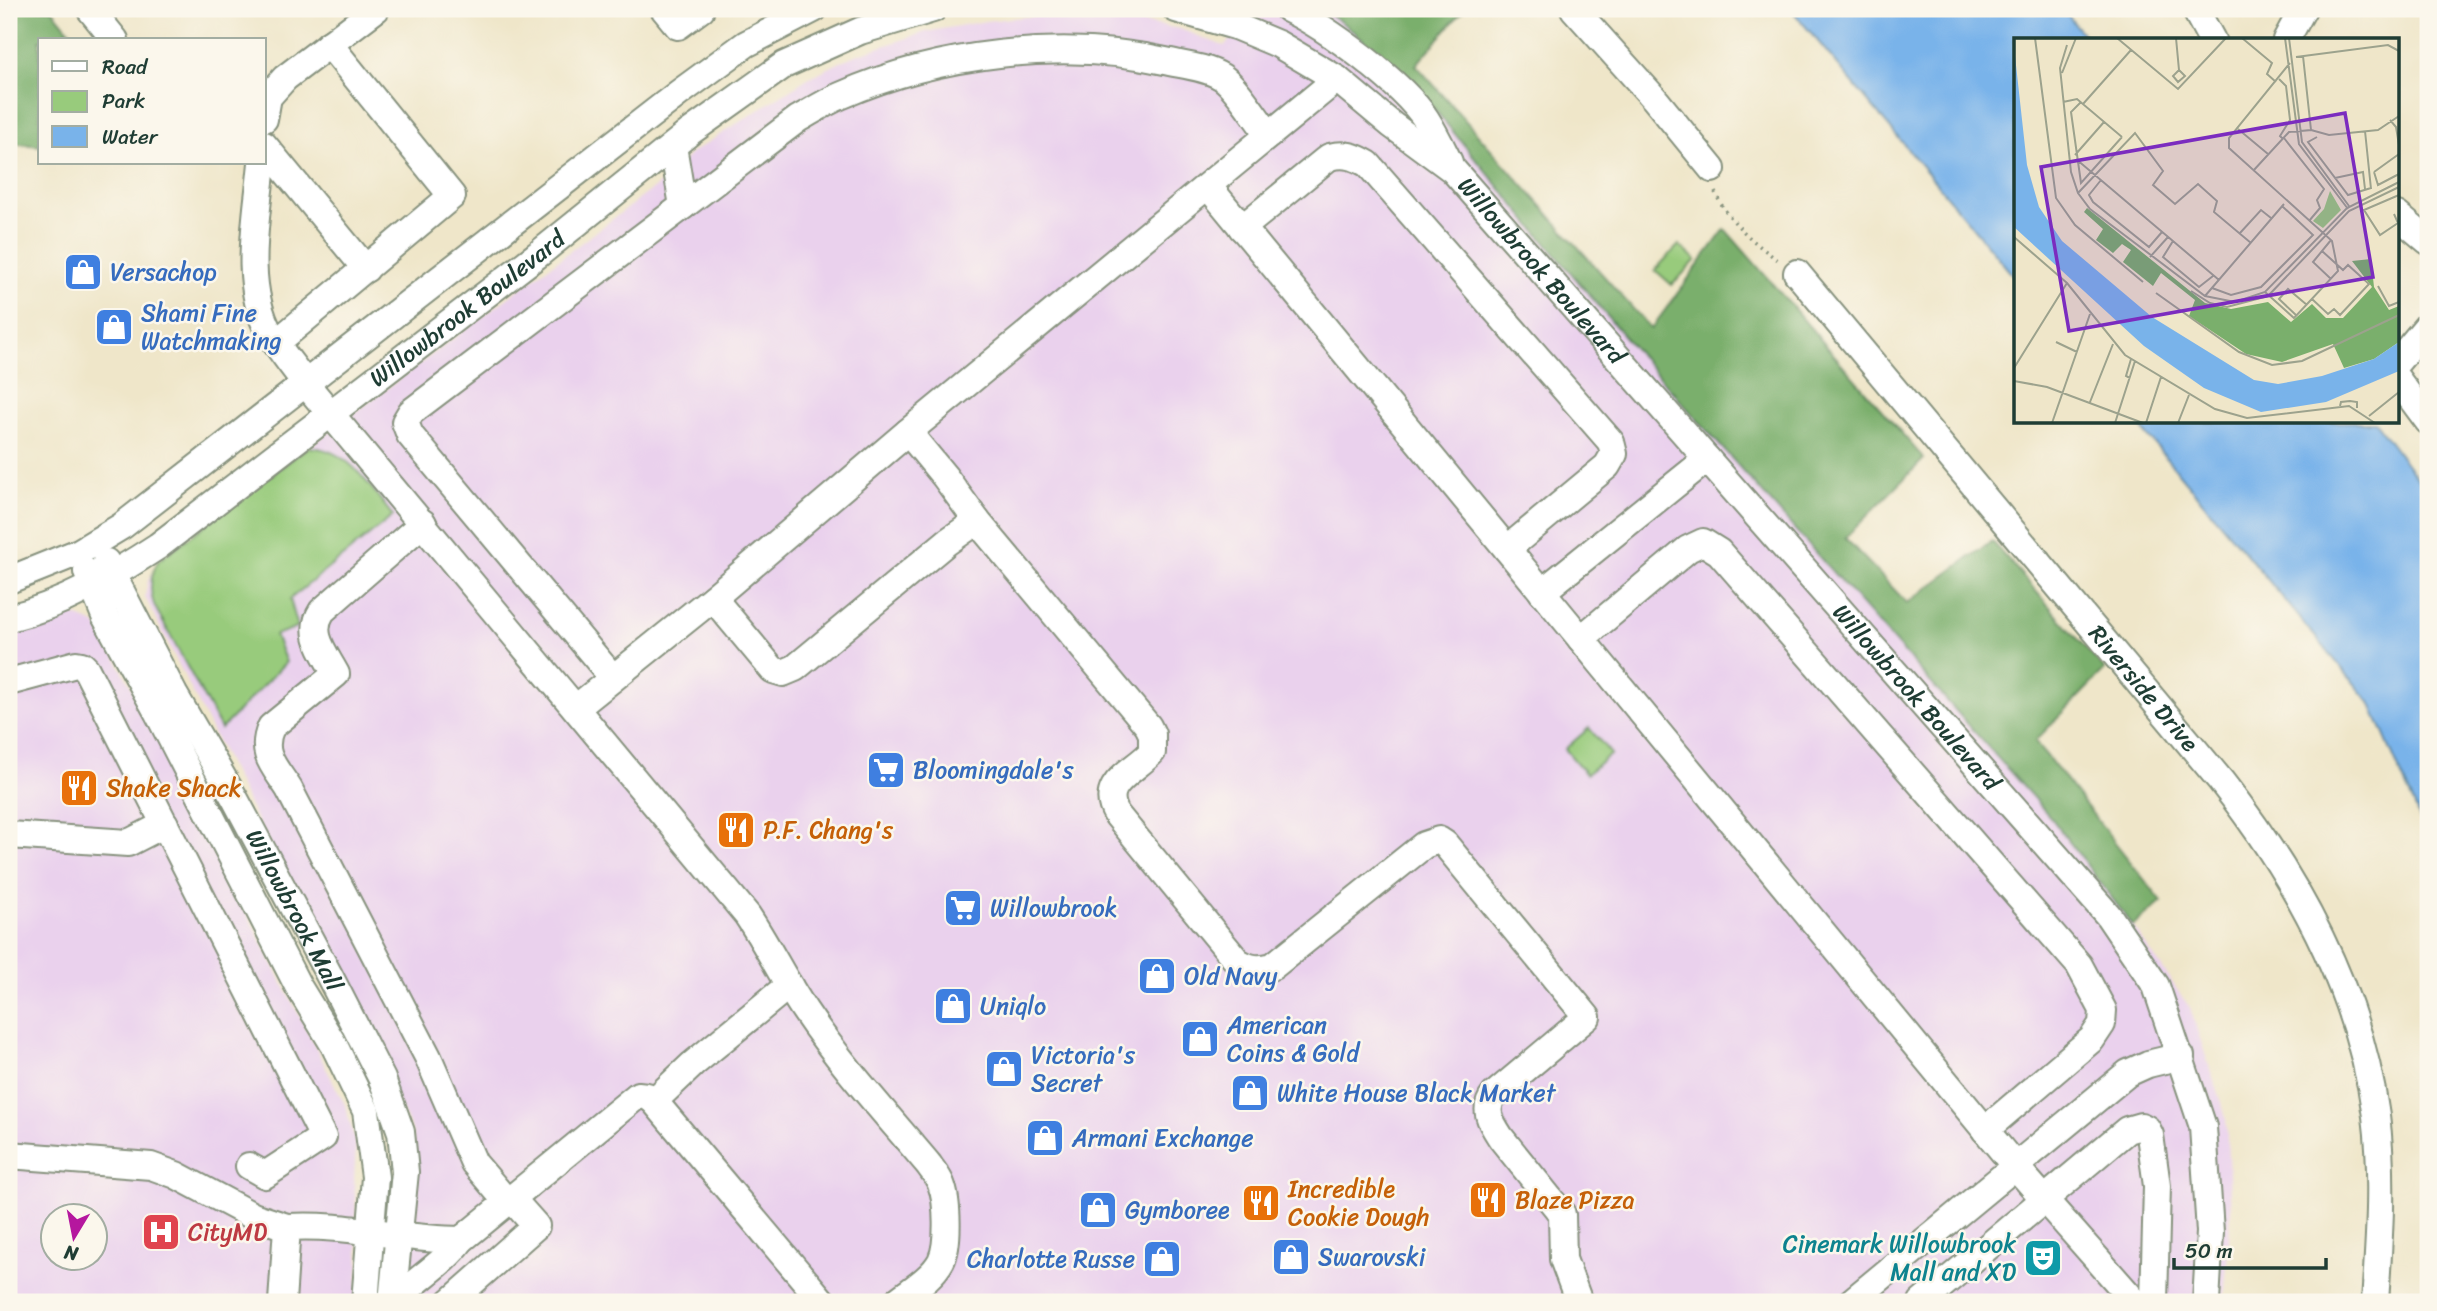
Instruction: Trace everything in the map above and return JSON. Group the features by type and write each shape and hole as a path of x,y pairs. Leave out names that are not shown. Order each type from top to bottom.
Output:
{"street":[{"path":"90,9 113,38"},
{"path":"266,108 268,97 285,78 376,9"},
{"path":"664,9 678,26 701,9"},
{"name":"Willowbrook Boulevard","path":"9,580 88,547 122,526 679,93 746,44 814,9"},
{"name":"Willowbrook Boulevard","path":"9,618 64,599 103,580 158,546 536,257 673,146 784,65 818,48 856,20 933,9"},
{"name":"Willowbrook Boulevard","path":"1176,9 1235,26 1278,44 1337,79 1392,125 1453,170 2108,915 2156,986 2203,1127 2210,1232 2206,1302"},
{"name":"Willowbrook Boulevard","path":"1288,9 1308,19 1345,45 1398,89 1425,118 1453,170"},
{"path":"1574,9 1654,98 1712,169"},
{"path":"2195,9 2211,38"},
{"path":"2287,38 2303,9"},
{"path":"276,343 404,234 452,197 329,44"},
{"path":"613,678 410,435 405,422 419,405 798,119 840,96 890,78 946,63 1007,54 1071,49 1122,53 1197,68 1222,77 1269,135"},
{"path":"576,708 1337,79"},
{"path":"673,146 682,206"},
{"path":"266,147 366,269"},
{"path":"1242,228 1329,157 1342,154 1354,156 1368,164 1612,442 1614,454 1607,466 1507,549"},
{"path":"262,164 254,268 255,289 262,316 276,343 305,383 747,915 767,944 789,985 838,1057 929,1165 941,1183 945,1199 943,1255 930,1275 896,1302"},
{"path":"1208,186 1985,1130 2135,1302"},
{"path":"2398,216 2428,241"},
{"name":"Riverside Drive","path":"1797,273 2221,781 2268,845 2305,907 2338,979 2349,1011 2360,1045 2376,1115 2380,1186 2375,1302"},
{"path":"2398,361 2428,325"},
{"path":"2398,380 2428,421"},
{"path":"908,432 977,521 1148,726 1152,734 1152,752 1114,786 1110,794 1110,804 1116,815 1237,961 1248,968 1262,969 1273,966 1424,845 1439,840 1587,1017 1493,1095 1488,1104 1494,1128 1562,1214 1563,1259 1580,1302"},
{"path":"1542,592 1707,458"},
{"path":"713,597 773,670 783,673 796,668 947,542 977,521"},
{"path":"423,523 322,611 315,622 316,636 336,674 271,727 265,739 265,752 289,789 428,1058 474,1163 536,1226 450,1302"},
{"path":"1581,639 1688,549 1703,541 1719,552 2079,965 2103,1010 2102,1024 2092,1040 1985,1130"},
{"name":"Willowbrook Mall","path":"88,547 103,580 234,797 330,975 382,1079 401,1132 405,1172 393,1302"},
{"name":"Willowbrook Mall","path":"103,580 105,617 165,726 298,986 334,1045 366,1111 375,1177 365,1302"},
{"path":"9,682 82,665 323,1137 265,1175 249,1166"},
{"path":"9,835 128,843 165,824"},
{"path":"654,1101 693,1064 789,985"},
{"path":"1852,1302 2128,1073 2148,1064 2181,1056"},
{"path":"393,1302 448,1257 461,1240 638,1095 648,1096 654,1101 823,1302"},
{"path":"1904,1259 1927,1298 2134,1126 2147,1129 2157,1186 2154,1302"},
{"path":"9,1155 151,1166 176,1175 253,1216 287,1227 312,1225 431,1240 461,1240"},
{"path":"282,1302 287,1227"}],"path":[{"path":"1712,169 1716,196 1726,211 1762,249 1797,273"}],"shaded area":[{"path":"1260,9 1322,9 1404,73 2052,819 2133,926 2190,1008 2226,1118 2231,1212 2224,1302 405,1302 416,1232 418,1171 412,1130 145,597 148,581 158,561 666,179 690,154 808,78 853,56 926,32 986,21 1044,15 1123,19 1180,29 1224,46"},
{"path":"69,613 95,624 103,633 345,1105 356,1145 354,1179 359,1264 356,1302 9,1302 9,631"}],"green space":[{"path":"9,9 52,9 75,38 38,38 38,146 9,143"},
{"path":"1322,9 1464,9 1416,65 1651,329 1725,229 1924,459 1845,538 1907,603 1992,541 2105,670 2035,741 2162,902 2133,926 2052,819 1638,353 1404,73"},
{"path":"1679,245 1696,260 1672,285 1655,270"},
{"path":"308,447 336,454 347,462 358,471 393,516 290,599 298,627 275,635 286,662 221,729 155,607 151,590 153,572 158,561"},
{"path":"1589,728 1611,754 1586,774 1565,749"}],"water":[{"path":"1791,9 2063,9 2085,38 2014,38 2014,277"},
{"path":"2138,424 2376,424 2428,493 2428,837 2370,702"}],"place":[{"name":"Versachop","path":"83,272"},
{"name":"Shami Fine Watchmaking","path":"114,327"},
{"name":"Bloomingdale's","path":"886,770"},
{"name":"Shake Shack","path":"79,788"},
{"name":"P.F. Chang's","path":"736,830"},
{"name":"Willowbrook","path":"963,908"},
{"name":"Old Navy","path":"1157,976"},
{"name":"Uniqlo","path":"953,1006"},
{"name":"American Coins & Gold","path":"1200,1039"},
{"name":"Victoria's Secret","path":"1004,1069"},
{"name":"White House Black Market","path":"1250,1093"},
{"name":"Armani Exchange","path":"1045,1138"},
{"name":"Blaze Pizza","path":"1488,1200"},
{"name":"Incredible Cookie Dough","path":"1261,1203"},
{"name":"Gymboree","path":"1098,1210"},
{"name":"CityMD","path":"161,1232"},
{"name":"Swarovski","path":"1291,1257"},
{"name":"Cinemark Willowbrook Mall and XD","path":"2043,1258"},
{"name":"Charlotte Russe","path":"1162,1259"}]}
